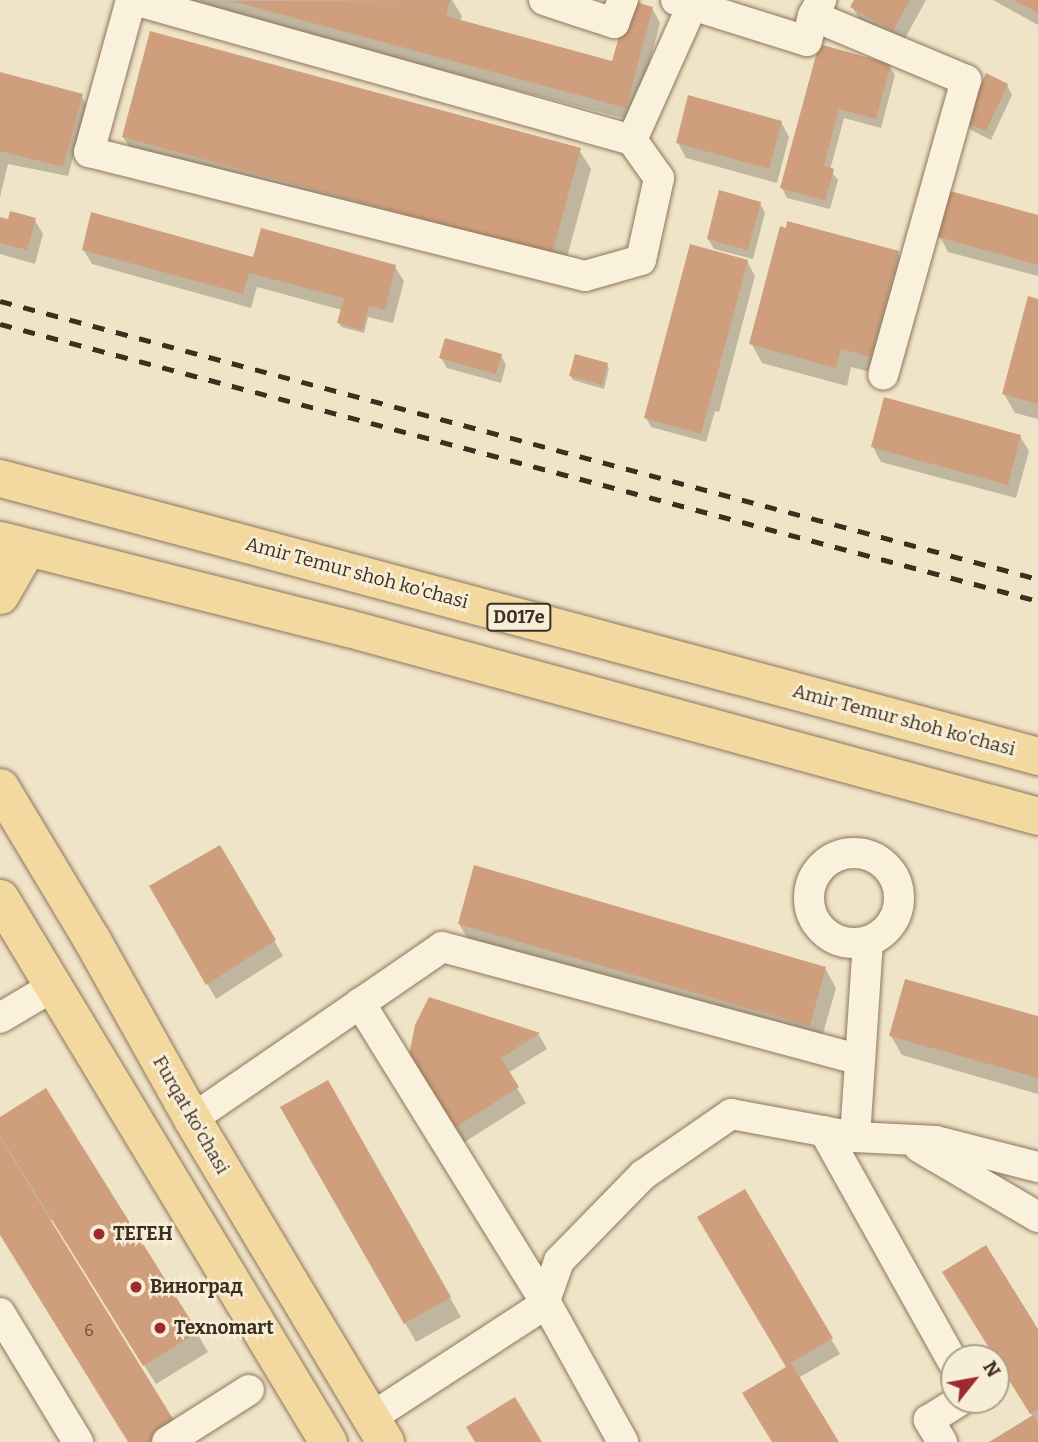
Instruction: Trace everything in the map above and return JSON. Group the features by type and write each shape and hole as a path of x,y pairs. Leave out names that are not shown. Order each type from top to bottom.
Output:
{"main road":[{"name":"Amir Temur shoh ko'chasi","path":"0,478 1038,756"},
{"path":"0,595 14,544 348,628 1038,816"},
{"name":"Furqat ko'chasi","path":"0,787 92,940 192,1119 379,1429"},
{"path":"0,898 328,1442"}],"street":[{"path":"133,0 632,140 659,178 641,260 585,276 89,152 133,0"},
{"path":"544,0 614,23 623,0"},
{"path":"632,140 684,3 807,41 817,8 966,80 883,375"},
{"path":"855,1137 868,942"},
{"path":"192,1119 442,947 860,1060"},
{"path":"0,1018 54,985"},
{"path":"360,1003 545,1301 623,1442"},
{"path":"379,1429 539,1308 545,1301 559,1261 643,1175 731,1114 855,1137 936,1140 1038,1167"},
{"path":"824,1131 943,1344"},
{"path":"906,1139 1038,1217"},
{"path":"0,1313 78,1442"},
{"path":"167,1442 249,1390"},
{"path":"940,1413 929,1420 942,1442"}],"building":[{"path":"450,0 446,16 612,61 622,26 629,28 636,2 653,7 626,108 232,1"},
{"path":"854,0 910,0 893,31 850,7"},
{"path":"1014,0 1038,0 1038,13"},
{"path":"150,31 581,148 552,254 122,137"},
{"path":"819,44 891,64 876,119 839,109 824,166 834,169 825,201 780,188"},
{"path":"0,72 83,94 63,167 0,151"},
{"path":"986,73 1008,84 986,131 964,121"},
{"path":"688,95 782,121 769,169 676,143"},
{"path":"719,190 761,202 748,250 707,239"},
{"path":"950,191 1038,215 1038,265 938,237"},
{"path":"10,211 36,218 27,250 0,243 0,217 8,219"},
{"path":"91,212 253,257 261,228 396,265 385,310 369,306 362,330 337,323 344,298 249,273 243,294 82,250"},
{"path":"787,221 899,251 871,357 841,349 836,368 749,344 780,226 786,228"},
{"path":"690,244 748,260 701,434 644,418"},
{"path":"1028,296 1038,299 1038,404 1002,394"},
{"path":"445,338 502,354 496,374 439,358"},
{"path":"575,354 608,363 602,385 569,376"},
{"path":"884,397 1021,435 1008,485 871,447"},
{"path":"220,845 276,940 206,985 149,886"},
{"path":"474,865 826,967 810,1026 458,924"},
{"path":"905,979 1038,1016 1038,1078 889,1036"},
{"path":"429,997 540,1033 501,1058 519,1087 453,1129 409,1055 415,1025"},
{"path":"328,1080 451,1297 404,1324 280,1107"},
{"name":"ТЕГЕН","path":"46,1088 198,1332 143,1366 0,1136 0,1117"},
{"path":"0,1138 178,1427 153,1442 128,1442 0,1235"},
{"path":"745,1189 833,1338 791,1363 839,1442 772,1442 742,1393 786,1367 697,1217"},
{"path":"986,1245 1038,1329 1038,1409 1030,1414 1010,1382 1010,1344 987,1344 942,1272"},
{"path":"515,1397 542,1442 475,1442 466,1427"},
{"path":"1033,1415 1038,1422 1038,1442 989,1442"}],"railway":[{"path":"0,301 1038,579"},
{"path":"0,324 1038,601"}],"place":[{"name":"ТЕГЕН","path":"99,1234"},
{"name":"Виноград","path":"136,1287"},
{"name":"Texnomart","path":"160,1328"}]}
